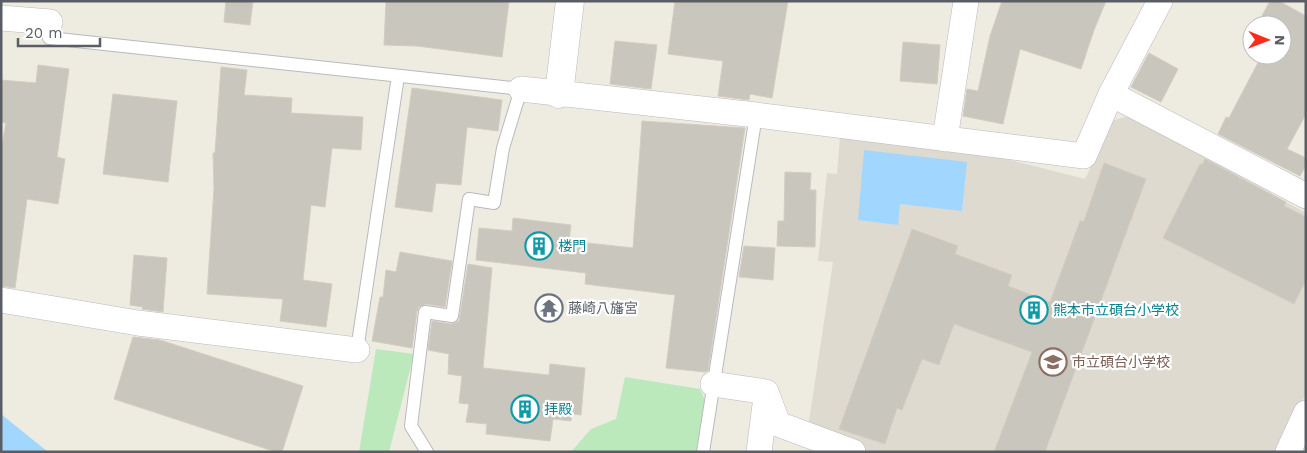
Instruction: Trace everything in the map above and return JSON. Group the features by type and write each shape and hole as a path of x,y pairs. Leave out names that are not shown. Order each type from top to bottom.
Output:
{"street":[{"path":"559,94 570,1"},
{"path":"945,138 966,1"},
{"path":"521,89 756,115 1084,156 1111,94 1160,1"},
{"path":"1,18 50,22"},
{"path":"1111,94 1306,196"},
{"path":"1,300 138,323 357,350"},
{"path":"713,384 766,392"},
{"path":"759,452 766,392"},
{"path":"766,392 778,424 853,452"},
{"path":"1288,452 1306,413"}],"lane":[{"path":"50,22 48,38 521,89 502,148 494,203 469,199 452,316 425,312 411,426 427,452"},
{"path":"357,350 398,76"},
{"path":"703,452 756,115"}],"shaded area":[{"path":"1129,116 1306,213 1306,393 1278,452 869,452 808,428 833,262 818,261 827,173 837,174 840,136 986,154 1085,179 1114,120"}],"green space":[{"path":"376,349 414,354 389,452 359,452"},
{"path":"625,377 700,389 706,403 698,452 571,452 591,429 616,419"}],"water":[{"path":"864,150 967,162 962,211 900,204 898,225 858,220"},
{"path":"1,414 48,452 1,452"}],"building":[{"path":"226,1 253,1 250,25 224,22"},
{"path":"386,1 509,1 502,57 417,46 384,45"},
{"path":"675,1 788,1 772,98 750,94 749,100 718,96 723,61 668,54"},
{"path":"1002,1 1106,1 1081,69 1020,49 1003,124 963,116 967,89 978,91 990,36"},
{"path":"1270,1 1279,1 1306,16 1306,114 1287,149 1306,158 1306,165 1300,176 1218,134 1226,117 1229,118 1257,65 1292,65 1292,15 1262,15"},
{"path":"615,41 657,45 651,89 610,84"},
{"path":"903,42 940,45 937,84 900,81"},
{"path":"1149,53 1178,69 1161,102 1131,87"},
{"path":"38,65 69,69 57,157 65,159 58,204 27,199 15,288 1,286 1,150 6,123 1,122 1,80 36,83"},
{"path":"221,67 247,70 244,95 292,98 291,113 363,117 361,150 332,148 325,207 311,205 303,280 332,284 326,327 280,321 283,299 207,294 214,188 213,153 215,153"},
{"path":"412,88 502,100 498,131 467,127 461,185 436,183 432,212 395,207"},
{"path":"113,94 177,101 168,182 103,174"},
{"path":"642,121 745,128 708,371 705,372 666,368 675,295 585,284 586,273 476,260 479,228 512,231 513,218 571,225 569,241 633,248"},
{"path":"1205,159 1286,202 1284,206 1306,217 1306,280 1294,304 1163,238 1200,164 1202,165"},
{"name":"熊本市立碩台小学校","path":"1104,163 1146,179 1045,452 994,452 1032,352 954,324 939,365 922,359 902,410 897,408 885,444 839,429 912,229 958,246 955,254 1012,275 1008,286 1050,302 1080,221 1084,221"},
{"path":"785,172 811,173 810,190 816,190 815,247 777,246 778,221 784,221"},
{"path":"744,246 775,248 773,280 739,277"},
{"path":"400,252 452,261 445,307 426,304 419,307 412,348 372,341 380,297 383,297 386,270 396,272"},
{"path":"134,255 167,258 163,312 130,305"},
{"path":"468,264 492,268 483,368 549,375 550,364 585,368 581,415 572,414 571,421 553,419 550,441 486,434 487,424 466,422 469,404 459,403 462,376 448,374 449,354 428,350 432,321 451,324 459,321"},
{"path":"133,337 160,340 303,386 282,452 276,452 114,399"}],"place":[{"name":"楼門","path":"539,246"},
{"name":"藤崎八旛宮","path":"549,308"},
{"name":"熊本市立碩台小学校","path":"1034,310"},
{"name":"市立碩台小学校","path":"1053,362"},
{"name":"拝殿","path":"525,409"}]}
